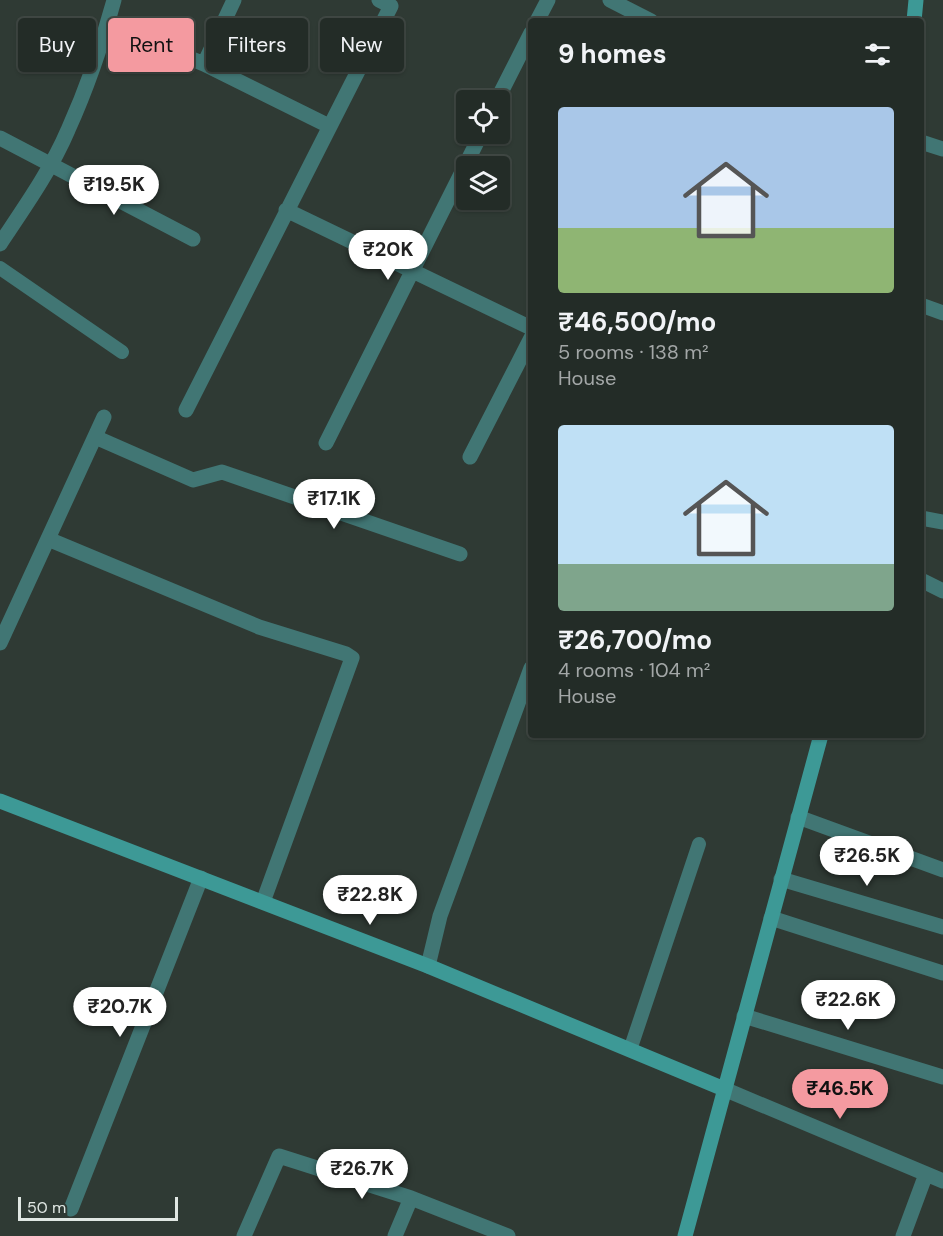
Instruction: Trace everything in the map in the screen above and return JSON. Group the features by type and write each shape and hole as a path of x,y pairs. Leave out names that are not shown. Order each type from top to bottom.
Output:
{"street":[{"path":"0,244 68,131 114,0"},
{"path":"204,64 234,0"},
{"path":"186,410 390,6 379,0"},
{"path":"539,18 548,0"},
{"path":"610,0 645,18"},
{"path":"914,18 916,0"},
{"path":"107,24 204,64 329,126"},
{"path":"502,90 528,39"},
{"path":"0,138 193,239"},
{"path":"924,143 943,148"},
{"path":"326,443 476,144"},
{"path":"286,210 528,327"},
{"path":"924,305 943,312"},
{"path":"470,457 528,344"},
{"path":"0,643 104,417"},
{"path":"95,437 194,480 222,472 460,554"},
{"path":"924,519 943,522"},
{"path":"48,539 259,627 346,654 352,658 263,902"},
{"path":"924,582 943,591"},
{"path":"428,966 440,916 528,676"},
{"path":"685,1236 820,738"},
{"path":"0,801 428,966 943,1181"},
{"path":"798,817 943,870"},
{"path":"71,1209 201,878"},
{"path":"782,879 943,927"},
{"path":"771,918 943,973"},
{"path":"744,1016 943,1077"},
{"path":"244,1236 279,1156 411,1198 508,1236"},
{"path":"903,1236 926,1174"},
{"path":"395,1236 411,1198"}],"lane":[{"path":"0,268 122,352"},
{"path":"630,1050 699,844"}]}
